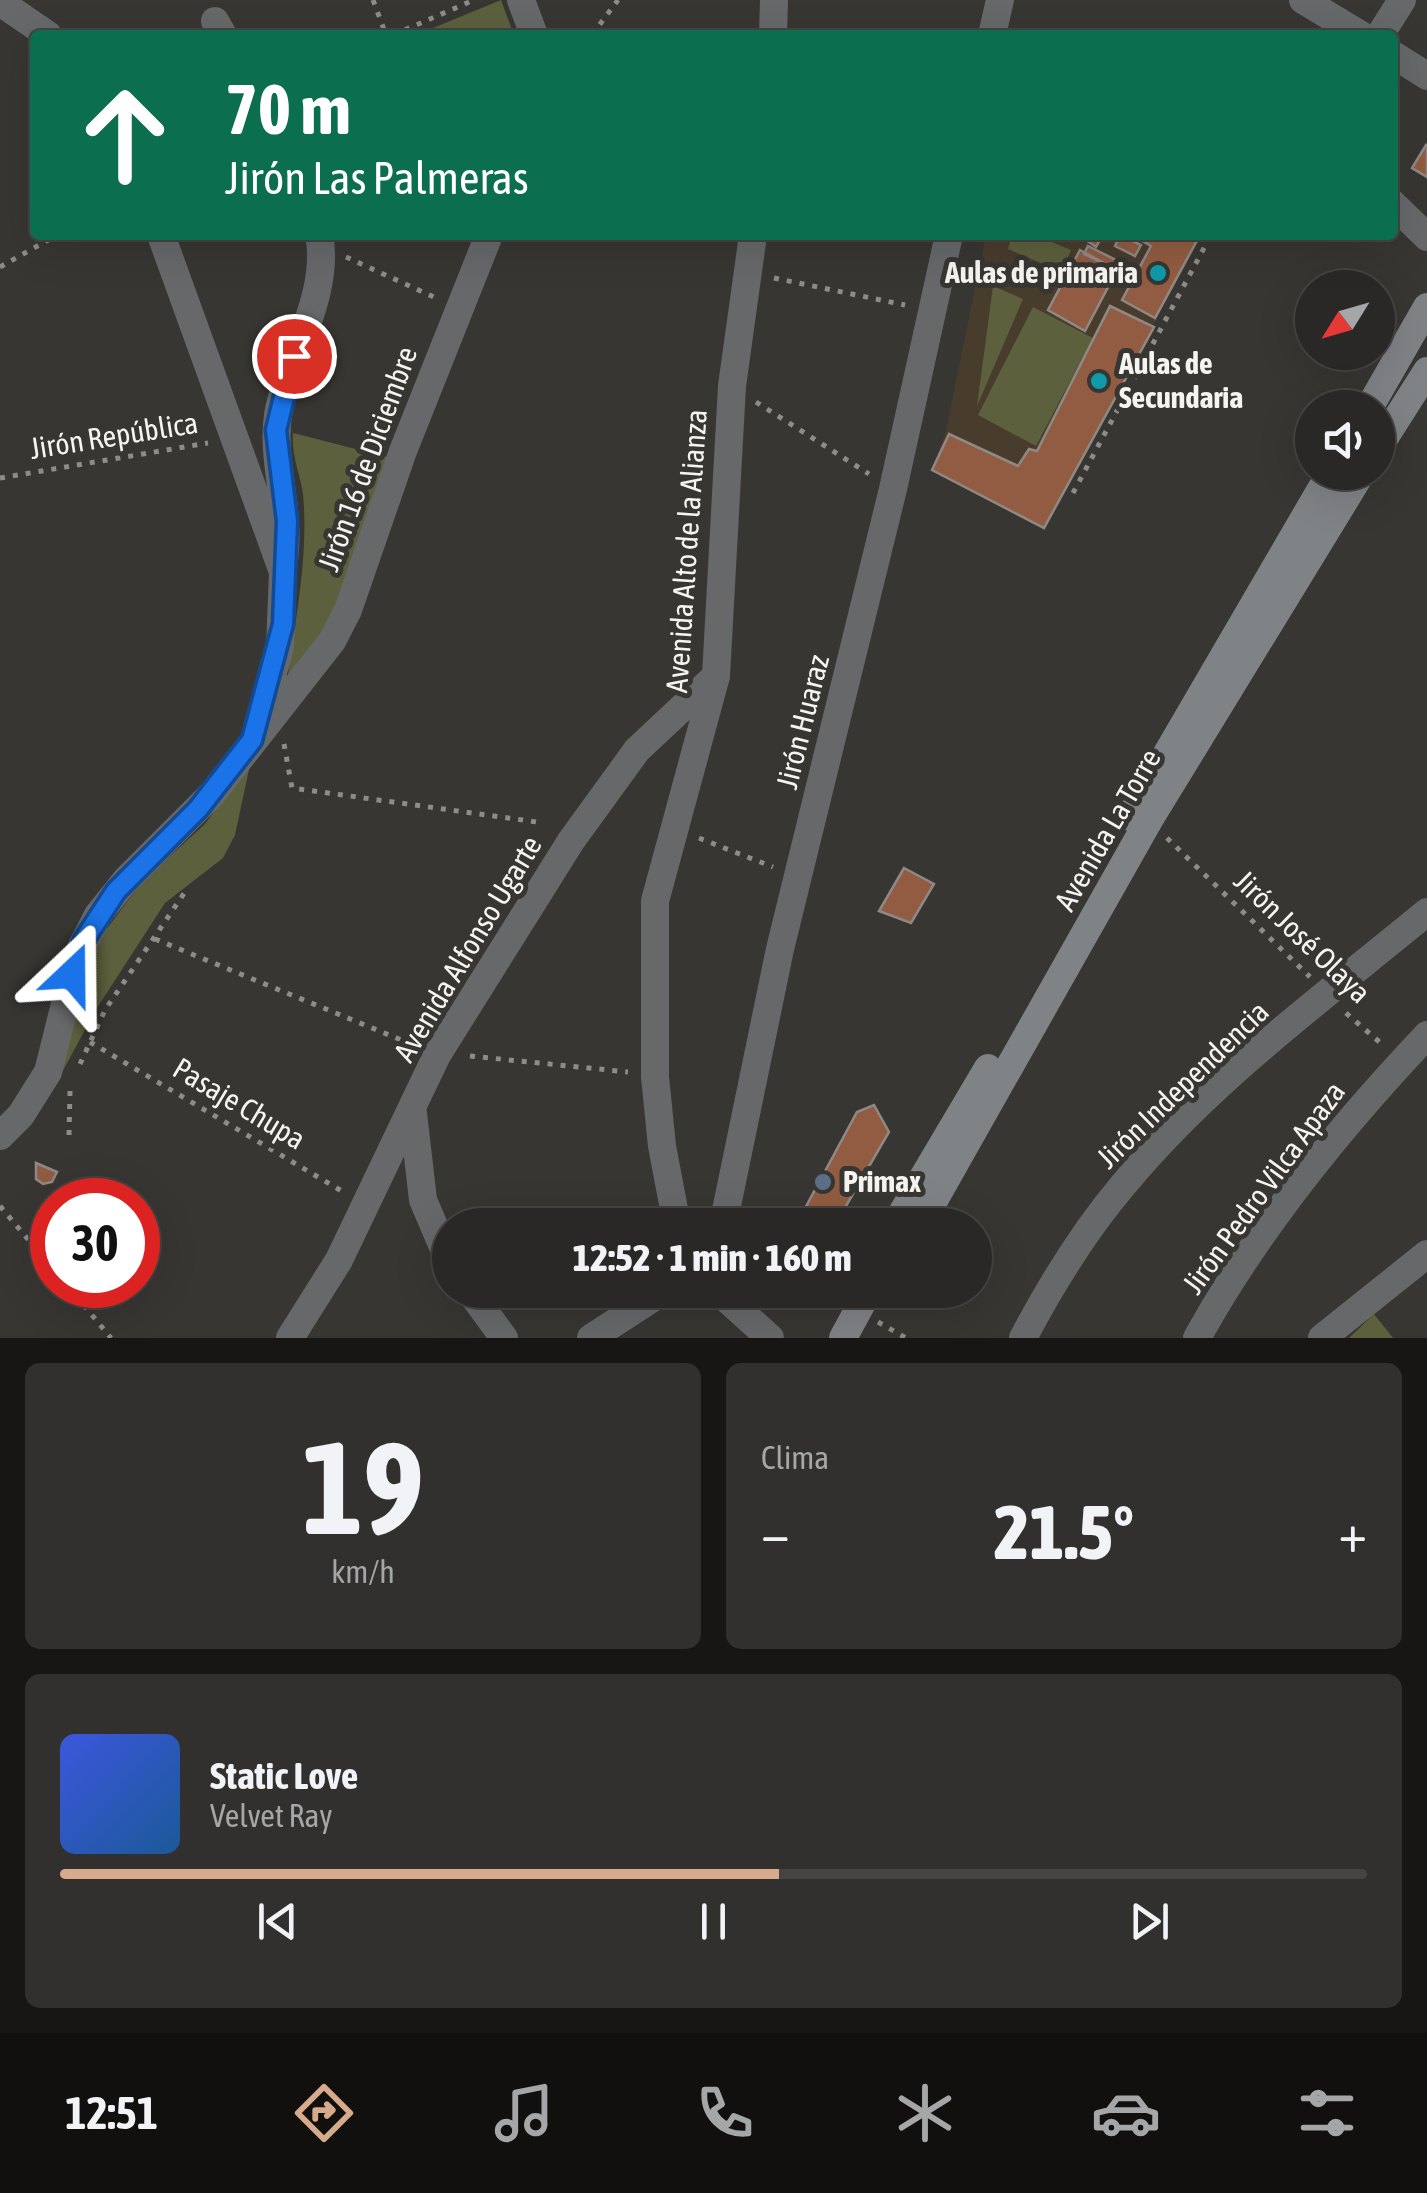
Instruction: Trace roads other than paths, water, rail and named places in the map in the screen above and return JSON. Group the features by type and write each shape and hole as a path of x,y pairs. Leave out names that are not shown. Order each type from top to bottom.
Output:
{"main road":[{"path":"1379,390 1427,308"},
{"path":"1395,421 1427,371"},
{"name":"Avenida La Torre","path":"905,1208 1321,490"},
{"name":"Avenida La Torre","path":"930,1208 1150,820 1351,490"},
{"path":"843,1338 859,1308"}],"street":[{"path":"522,0 532,30"},
{"path":"773,30 774,0"},
{"path":"993,30 1000,0"},
{"path":"1303,0 1353,30"},
{"path":"1383,30 1402,0"},
{"path":"0,2 41,30"},
{"path":"1398,58 1427,76"},
{"path":"1398,210 1427,237"},
{"path":"163,240 282,572"},
{"path":"252,740 280,648 287,521 276,430 284,386 320,270 320,240"},
{"name":"Jirón 16 de Diciembre","path":"0,1136 21,1115 48,1072 77,956 98,915 126,880 212,794 332,642 348,610 457,308 487,240"},
{"name":"Avenida Alto de la Alianza","path":"675,1208 662,1146 655,1077 655,901 716,676 732,386 751,240"},
{"name":"Jirón Huaraz","path":"726,1208 948,240"},
{"name":"Avenida Alfonso Ugarte","path":"290,1338 338,1260 437,1054 571,841 637,750 716,676"},
{"name":"Jirón Independencia","path":"1023,1338 1069,1258 1126,1181 1222,1086 1427,912"},
{"name":"Jirón Pedro Vilca Apaza","path":"1198,1338 1245,1258 1320,1156 1427,1035"},
{"path":"412,1112 423,1200 432,1221"},
{"path":"1322,1338 1427,1254"},
{"path":"482,1308 504,1338"},
{"path":"591,1338 638,1308"},
{"path":"737,1308 770,1338"}],"place":[{"name":"Aulas de primaria","path":"1158,273"},
{"name":"Aulas de Secundaria","path":"1099,381"},
{"name":"Primax","path":"823,1182"}]}
